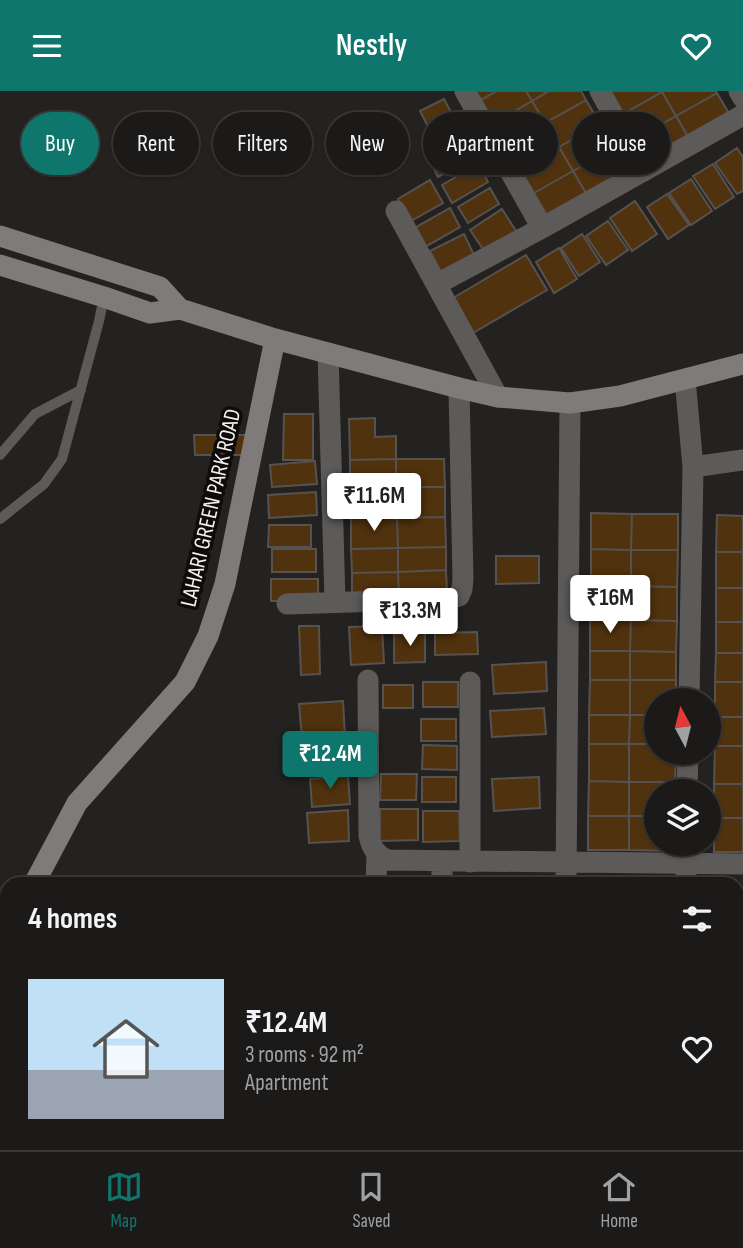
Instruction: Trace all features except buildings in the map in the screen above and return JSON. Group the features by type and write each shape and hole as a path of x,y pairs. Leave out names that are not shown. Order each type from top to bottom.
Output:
{"main road":[{"path":"0,236 160,287 180,309"},
{"path":"0,265 150,313 180,309 275,339 498,397 570,403 620,396 743,364"},
{"name":"LAHARI GREEN PARK ROAD","path":"38,877 77,803 184,682 208,636 225,584 275,339"}],"street":[{"path":"466,91 541,228"},
{"path":"600,91 612,112"},
{"path":"739,91 743,98"},
{"path":"670,156 743,115"},
{"path":"437,284 637,175"},
{"path":"396,211 498,397"},
{"path":"328,353 335,602"},
{"path":"685,379 693,467 689,688"},
{"path":"287,604 449,599 459,596 463,579 459,389"},
{"path":"566,877 570,403"},
{"path":"693,467 743,460"},
{"path":"368,680 369,836 371,847 377,855 387,860 743,865"},
{"path":"470,682 470,862"},
{"path":"376,877 377,855"},
{"path":"442,861 442,877"}],"lane":[{"path":"0,519 44,484 62,459 104,297"},
{"path":"0,455 35,414 81,390"}]}
